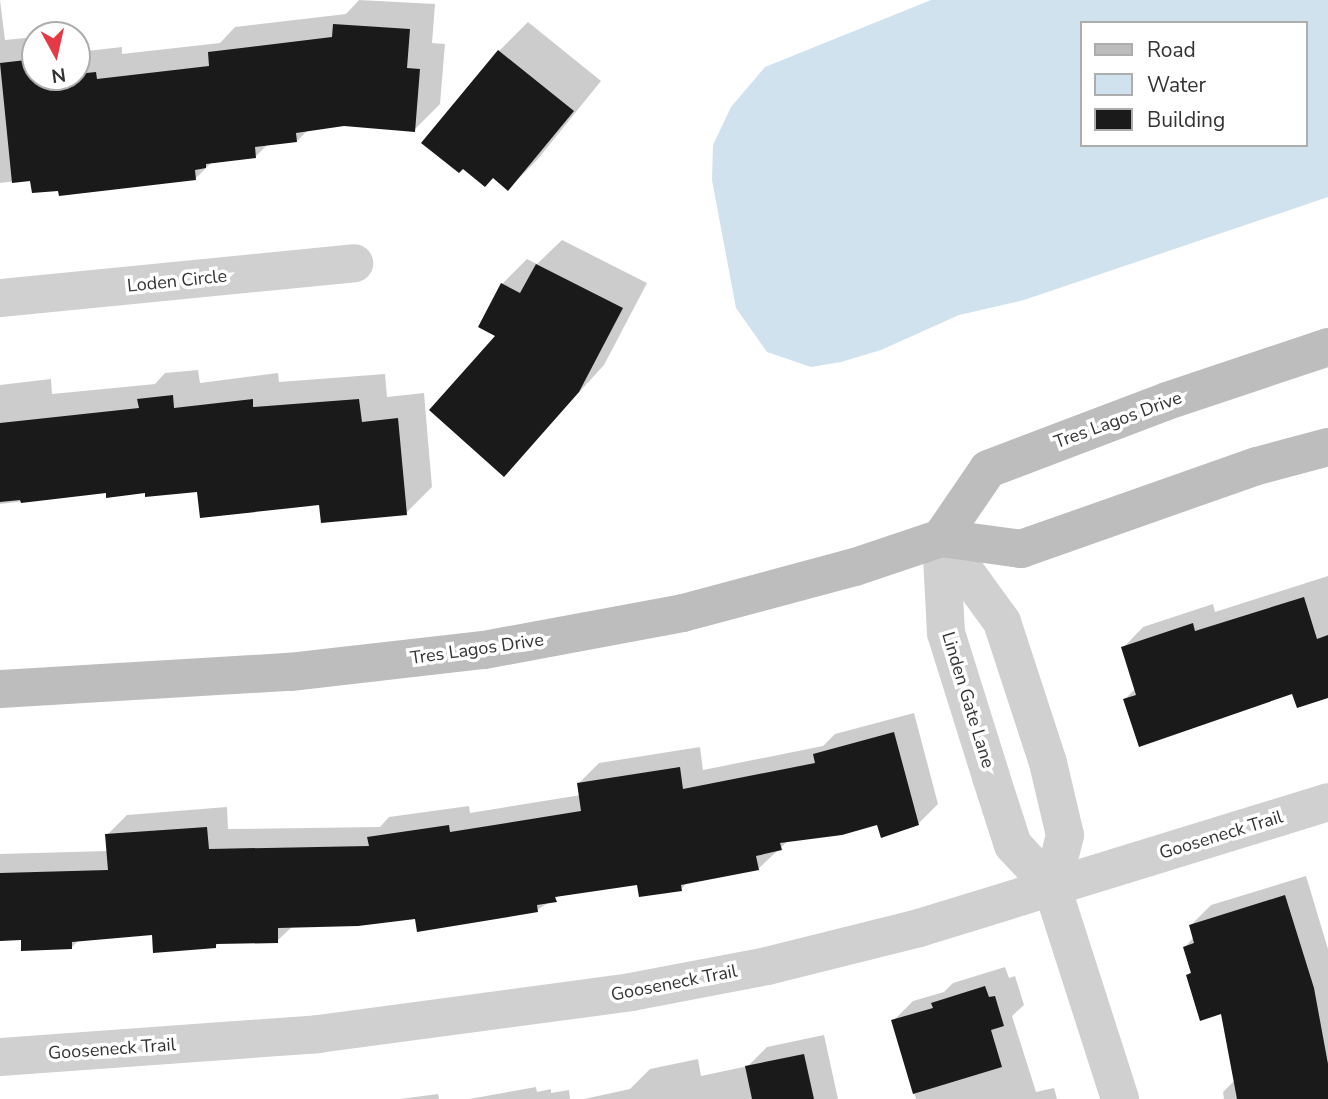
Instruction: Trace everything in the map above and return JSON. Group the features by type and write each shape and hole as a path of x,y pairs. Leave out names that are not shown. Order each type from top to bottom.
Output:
{"street":[{"name":"Loden Circle","path":"0,298 355,263"},
{"name":"Tres Lagos Drive","path":"941,538 988,469 1167,401 1328,347"},
{"name":"Tres Lagos Drive","path":"0,689 290,673 484,650 683,613 855,567 941,538 1021,549 1257,466 1328,447"},
{"path":"941,538 1002,622 1048,763 1066,835 1052,887"},
{"name":"Linden Gate Lane","path":"941,538 946,633 991,777 1013,845 1052,887 1120,1099"},
{"name":"Gooseneck Trail","path":"0,1056 318,1034 618,994 767,966 919,929 1328,802"}],"water":[{"path":"931,0 1328,0 1328,197 1024,300 959,315 881,350 841,362 811,367 767,352 736,308 712,180 713,145 731,107 765,67"}],"building":[{"path":"333,24 410,29 407,68 420,69 415,132 344,126 296,133 297,142 255,147 256,158 206,164 206,168 195,170 196,180 59,196 58,191 32,193 30,181 12,183 0,63 21,61 21,91 91,91 91,73 96,72 97,79 209,66 208,52 332,37"},
{"path":"498,50 574,111 508,191 493,178 485,187 463,169 459,173 421,143"},
{"path":"536,264 623,308 579,392 504,477 429,410 495,336 478,327 501,283 520,293"},
{"path":"173,395 174,408 253,399 253,407 359,399 362,422 398,418 407,515 321,523 319,505 200,518 197,492 145,497 145,493 106,498 106,493 21,503 20,500 0,502 0,423 139,408 137,399"},
{"path":"1304,597 1317,639 1328,635 1328,698 1297,708 1292,694 1139,747 1123,699 1136,695 1121,647 1193,623 1195,631"},
{"path":"894,732 919,825 881,838 877,825 842,835 780,843 782,850 756,856 759,870 681,885 682,891 639,897 637,885 555,897 557,902 537,905 538,912 417,932 415,919 358,926 278,928 278,943 216,944 216,948 153,953 152,935 72,942 72,949 21,951 21,940 0,941 0,873 108,870 105,834 207,827 209,849 369,846 367,837 449,825 450,832 581,811 577,783 680,767 683,789 815,763 813,754"},
{"path":"1285,895 1314,988 1328,1064 1328,1099 1237,1099 1221,1014 1200,1021 1186,975 1191,973 1183,947 1194,943 1189,925"},
{"path":"985,986 989,997 995,996 1004,1026 991,1030 1002,1067 913,1094 891,1020 933,1008 931,1003"},
{"path":"804,1054 814,1099 752,1099 745,1066"}]}
